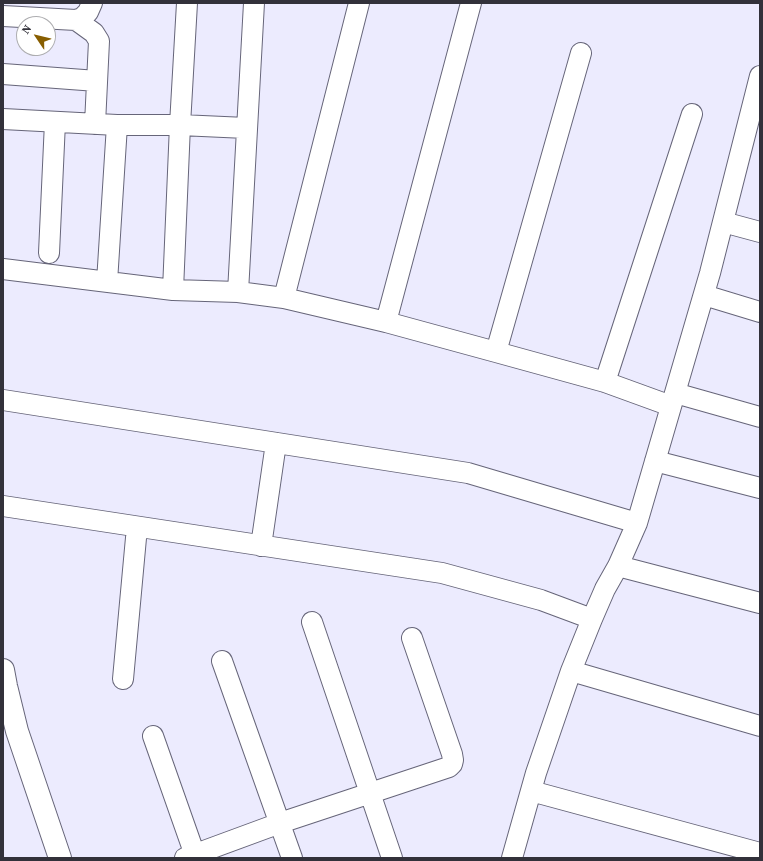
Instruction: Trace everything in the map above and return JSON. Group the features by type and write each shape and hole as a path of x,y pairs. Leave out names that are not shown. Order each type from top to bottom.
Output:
{"street":[{"path":"3,16 76,20 82,18 88,12 92,3"},
{"path":"173,290 187,3"},
{"path":"238,292 254,3"},
{"path":"284,298 359,3"},
{"path":"386,322 471,3"},
{"path":"76,20 94,33 99,41 95,124"},
{"path":"496,352 581,53"},
{"path":"3,74 97,82"},
{"path":"512,858 536,773 571,671 605,589 618,566 637,523 704,295 723,222 755,119 760,76"},
{"path":"605,382 692,114"},
{"path":"3,119 95,124 180,125 246,128"},
{"path":"49,253 55,122"},
{"path":"107,282 117,124"},
{"path":"723,222 760,232"},
{"path":"3,270 173,290 238,292 284,298 386,322 605,382 673,399 760,417"},
{"path":"704,295 760,312"},
{"path":"3,400 468,473 637,523"},
{"path":"261,546 276,443"},
{"path":"655,461 760,488"},
{"path":"3,506 442,574 541,600 592,619"},
{"path":"123,679 137,527"},
{"path":"618,566 760,603"},
{"path":"312,622 392,858"},
{"path":"153,736 192,857 280,823 449,767 453,760 452,754 412,638"},
{"path":"222,661 292,858"},
{"path":"3,670 6,701 60,858"},
{"path":"571,671 760,726"},
{"path":"531,791 760,853"}]}
